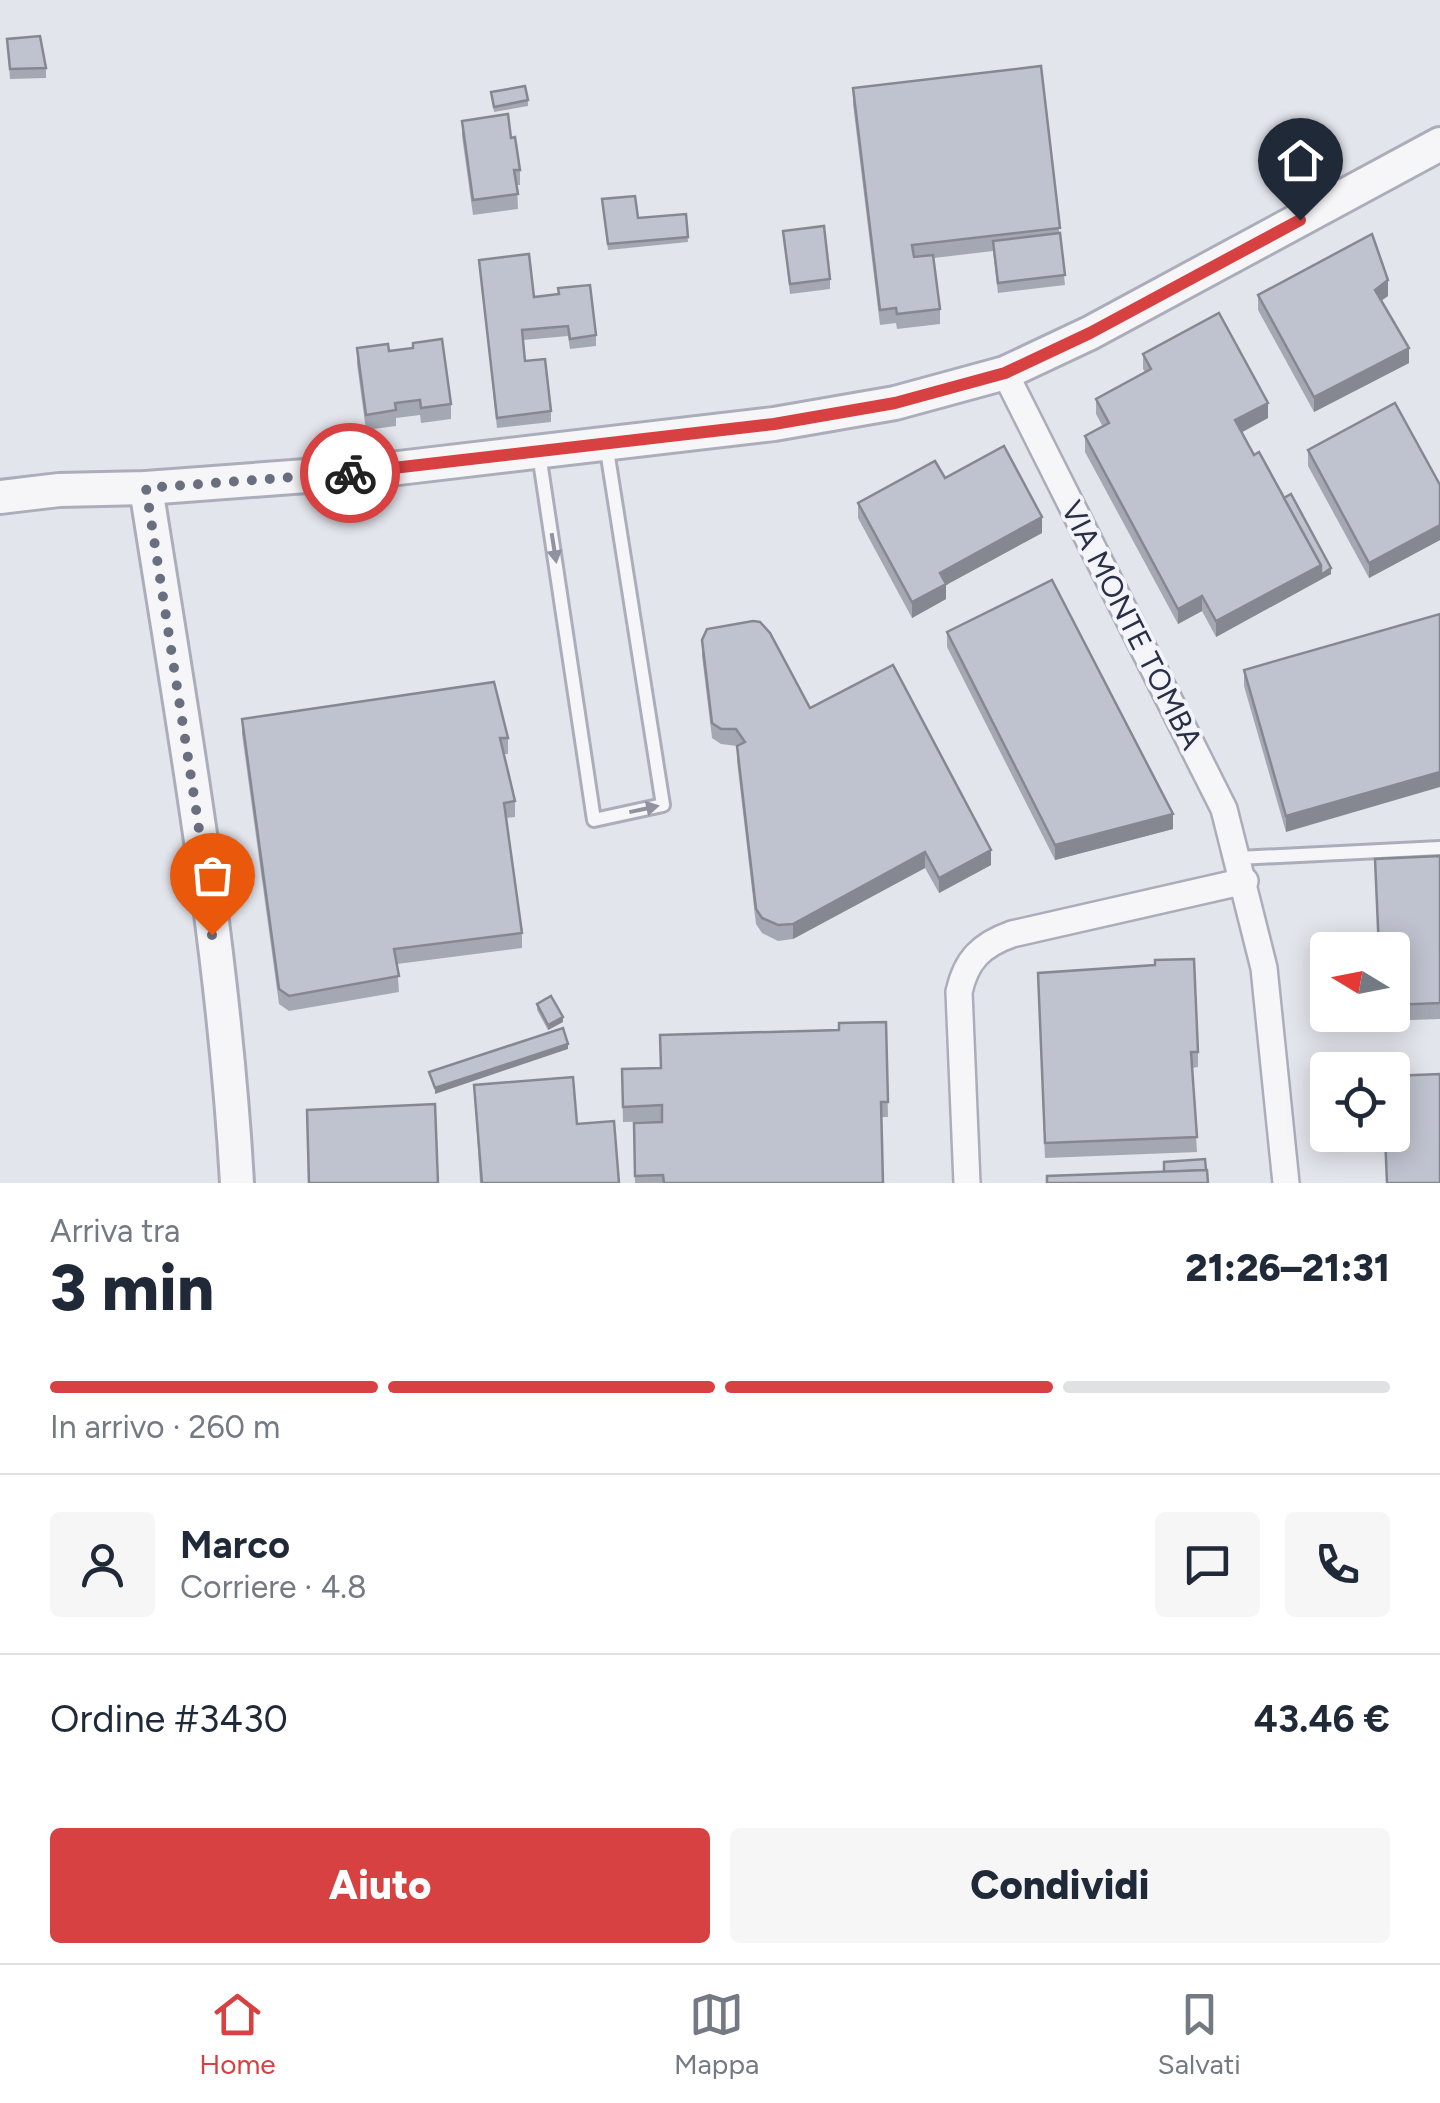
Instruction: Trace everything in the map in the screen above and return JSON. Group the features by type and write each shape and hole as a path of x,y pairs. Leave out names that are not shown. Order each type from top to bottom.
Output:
{"street":[{"path":"0,498 59,490 146,488 373,471 774,424 895,403 1005,373 1090,333 1440,144"},
{"name":"VIA MONTE TOMBA","path":"1005,373 1224,809 1264,968 1286,1183"},
{"path":"146,488 198,822 234,1124 237,1183"},
{"path":"967,1183 959,992 964,971 974,955 992,941 1012,934 1241,869"}],"lane":[{"path":"539,452 594,820 663,805 606,444"},
{"path":"1241,869 1440,848"}],"building":[{"path":"40,36 46,68 10,69 7,39"},
{"path":"1041,66 1060,228 912,245 914,257 933,255 940,309 897,314 896,308 880,310 853,88"},
{"path":"525,86 528,100 494,107 491,92"},
{"path":"508,114 520,170 514,170 518,194 473,200 462,121"},
{"path":"635,196 638,218 686,214 688,237 608,244 602,199"},
{"path":"824,226 830,279 790,284 783,231"},
{"path":"1060,233 1065,275 998,283 993,241"},
{"path":"1372,234 1388,280 1375,290 1409,348 1314,397 1258,295"},
{"path":"529,254 534,297 559,294 558,288 590,285 596,335 570,339 568,326 522,330 525,361 545,359 551,411 497,418 479,260"},
{"path":"1219,313 1268,403 1235,420 1254,455 1259,452 1321,565 1216,621 1202,596 1178,609 1085,436 1109,423 1096,399 1151,369 1143,354"},
{"path":"442,339 451,404 421,408 420,400 395,403 396,410 366,415 357,348 388,344 389,351"},
{"path":"1395,403 1440,485 1440,525 1369,563 1308,450"},
{"path":"1004,446 1042,517 940,573 946,584 912,602 858,503 935,461 945,478"},
{"path":"1291,494 1331,568 1321,575 1321,565 1284,498"},
{"path":"1052,580 1173,814 1055,845 947,632"},
{"path":"1440,614 1440,772 1286,816 1244,670"},
{"path":"760,622 770,633 810,708 893,665 991,850 939,878 925,852 793,924 778,925 762,918 756,909 737,746 745,742 736,729 721,729 712,723 702,640 707,629"},
{"path":"494,682 508,738 500,738 515,801 504,803 522,933 394,949 399,976 289,996 279,989 242,719"},
{"path":"1440,856 1440,1003 1410,1004 1410,932 1378,932 1375,859"},
{"path":"1194,959 1198,1052 1191,1052 1197,1137 1045,1143 1038,973"},
{"path":"551,996 563,1017 548,1025 537,1004"},
{"path":"886,1022 888,1102 881,1102 883,1183 664,1183 663,1175 635,1176 634,1123 662,1122 662,1105 623,1107 622,1069 661,1068 660,1035 839,1030 839,1023"},
{"path":"563,1028 568,1044 435,1088 429,1072"},
{"path":"1440,1074 1440,1183 1387,1183 1386,1152 1410,1152 1410,1075"},
{"path":"573,1077 577,1124 614,1121 619,1183 482,1183 474,1085"},
{"path":"435,1104 438,1183 309,1183 307,1110"},
{"path":"1205,1159 1206,1170 1164,1172 1164,1162"},
{"path":"1207,1170 1208,1183 1047,1183 1047,1176"}],"way so far":[{"path":"212,935 146,488 350,473"}],"route":[{"path":"350,473 774,424 895,403 1005,373 1090,333 1300,220"}]}
